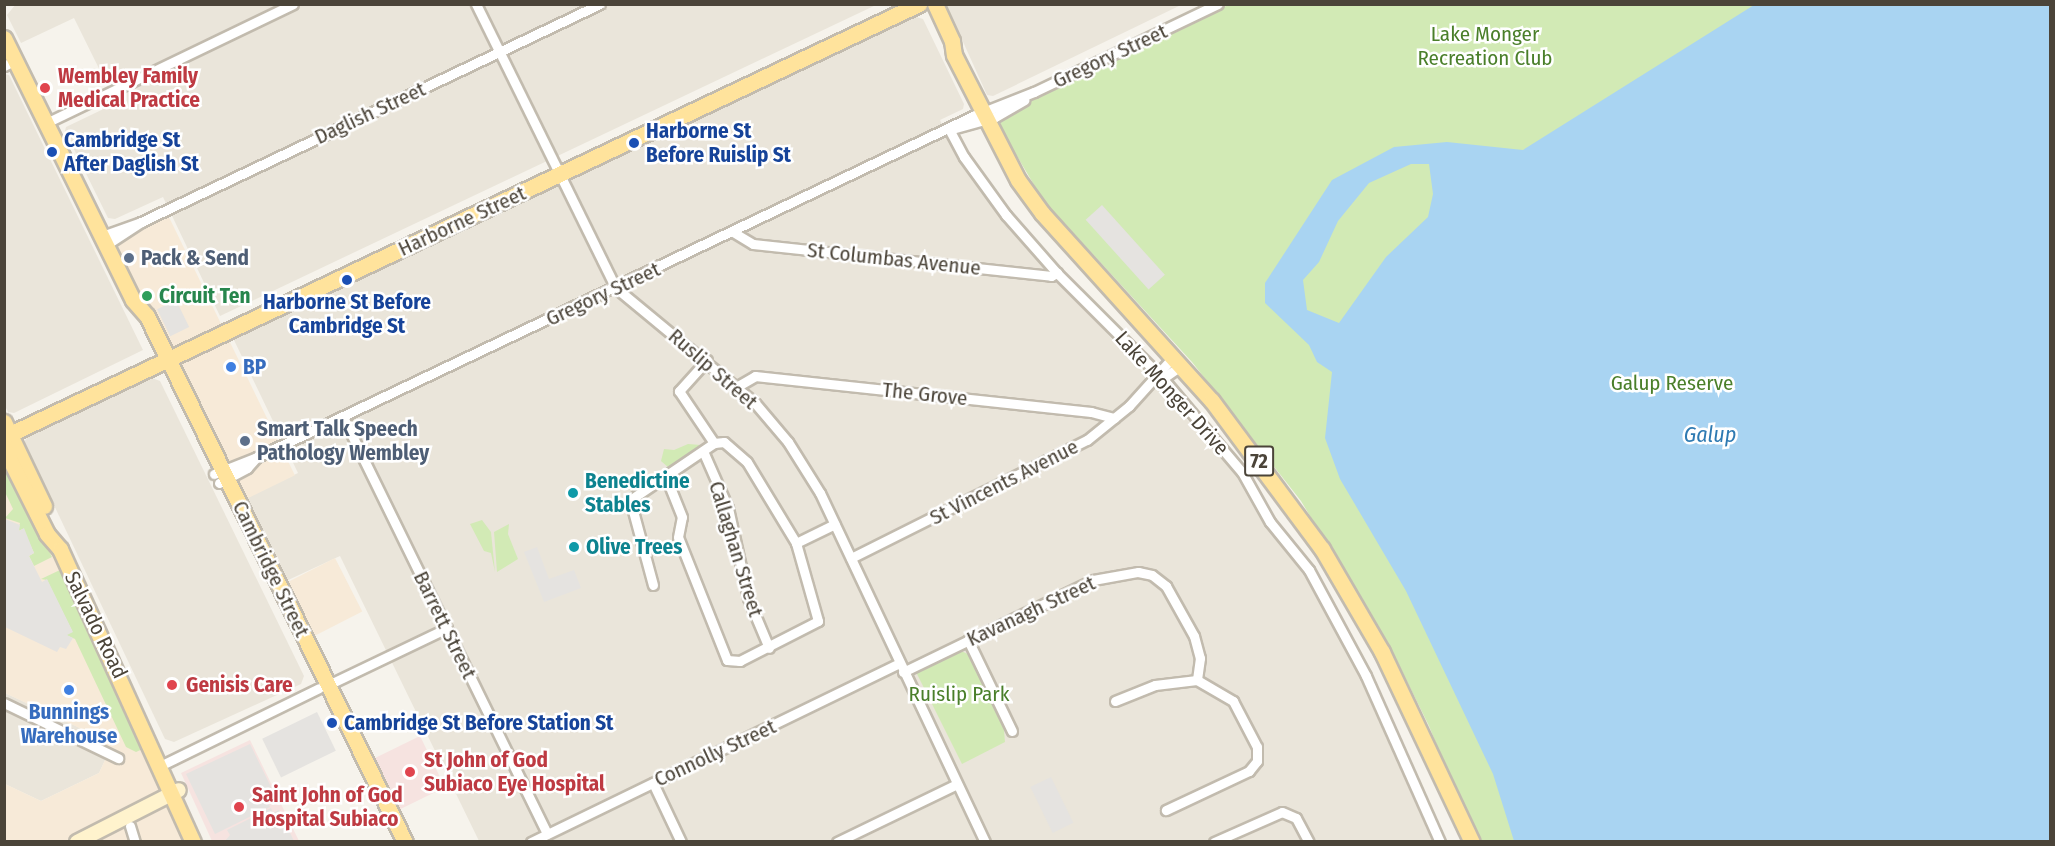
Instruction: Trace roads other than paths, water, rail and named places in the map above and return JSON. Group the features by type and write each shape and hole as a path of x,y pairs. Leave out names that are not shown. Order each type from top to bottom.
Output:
{"main road":[{"name":"Harborne Street","path":"558,171 898,4"},
{"name":"Harborne Street","path":"6,433 558,171 919,4"},
{"name":"72","path":"924,4 943,44 954,56 985,116"},
{"name":"72","path":"935,4 952,40 954,56"},
{"name":"Cambridge Street","path":"4,38 9,59 46,123 324,687 405,842"},
{"name":"Lake Monger Drive","path":"985,116 996,140 1042,213 1178,361 1276,483 1359,610 1413,714 1460,823 1472,842"},
{"name":"Salvado Road","path":"6,433 56,531 60,549 132,701"},
{"name":"Cambridge Street","path":"324,687 395,842"},
{"path":"132,701 166,763 193,842"},
{"path":"132,701 177,797 203,842"},
{"name":"Lake Monger Drive","path":"1460,823 1462,842"}],"street":[{"path":"46,123 293,4"},
{"name":"Ruslip Street","path":"476,4 616,288 738,386 788,442 836,524 900,668 985,842"},
{"name":"Daglish Street","path":"104,240 600,4"},
{"name":"Gregory Street","path":"220,476 1218,4"},
{"name":"Lake Monger Drive","path":"950,129 963,157 1006,215 1057,273 1160,376 1242,472 1270,522 1309,570 1366,676 1440,842"},
{"name":"St Columbas Avenue","path":"733,232 753,244 1051,276 1057,273"},
{"path":"707,360 679,392 714,443"},
{"name":"St Vincents Avenue","path":"851,558 1055,459 1114,418 1178,361"},
{"name":"The Grove","path":"738,386 754,376 1091,412 1114,418"},
{"name":"Barrett Street","path":"343,417 548,834"},
{"path":"653,585 628,504 632,496 666,477 714,443 730,444 747,462 796,543 819,614 814,626 769,648 740,661 724,657 678,537 682,517 666,477"},
{"name":"Callaghan Street","path":"703,451 728,508 748,598 769,648"},
{"path":"796,543 836,524"},
{"name":"Kavanagh Street","path":"900,668 968,640 1094,580 1114,574 1147,573 1166,586 1194,636 1200,658 1197,680"},
{"path":"166,763 447,628"},
{"path":"968,640 1012,731"},
{"name":"Connolly Street","path":"531,842 900,668"},
{"path":"1115,701 1155,685 1197,680 1233,701 1257,747 1258,758 1249,771 1167,810"},
{"path":"4,703 118,758"},
{"path":"653,783 681,842"},
{"path":"837,842 957,784"},
{"path":"86,841 130,826 177,797"},
{"path":"86,841 177,797"},
{"path":"1214,842 1282,812 1296,818 1309,842"},
{"path":"130,826 135,842"}],"water":[{"name":"Galup","path":"1754,5 2050,5 2050,841 1514,841 1493,774 1406,591 1340,479 1325,438 1332,372 1317,362 1309,345 1265,303 1265,283 1332,180 1394,147 1447,142 1523,150","holes":["1411,164 1429,164 1433,194 1428,217 1386,257 1339,323 1307,310 1303,280 1319,262 1338,221 1369,183"]}],"place":[{"name":"Wembley Family Medical Practice","path":"45,88"},
{"name":"Harborne St Before Ruislip St","path":"634,143"},
{"name":"Cambridge St After Daglish St","path":"52,152"},
{"name":"Pack & Send","path":"129,258"},
{"name":"Harborne St Before Cambridge St","path":"347,280"},
{"name":"Circuit Ten","path":"147,296"},
{"name":"BP","path":"231,367"},
{"name":"Smart Talk Speech Pathology Wembley","path":"245,441"},
{"name":"Benedictine Stables","path":"573,493"},
{"name":"Olive Trees","path":"574,547"},
{"name":"Genisis Care","path":"172,685"},
{"name":"Bunnings Warehouse","path":"69,690"},
{"name":"Cambridge St Before Station St","path":"332,723"},
{"name":"St John of God Subiaco Eye Hospital","path":"410,772"},
{"name":"Saint John of God Hospital Subiaco","path":"239,807"}],"park label":[{"name":"Lake Monger Recreation Club","path":"1485,46"},
{"name":"Galup Reserve","path":"1672,383"},
{"name":"Ruislip Park","path":"959,694"}]}
